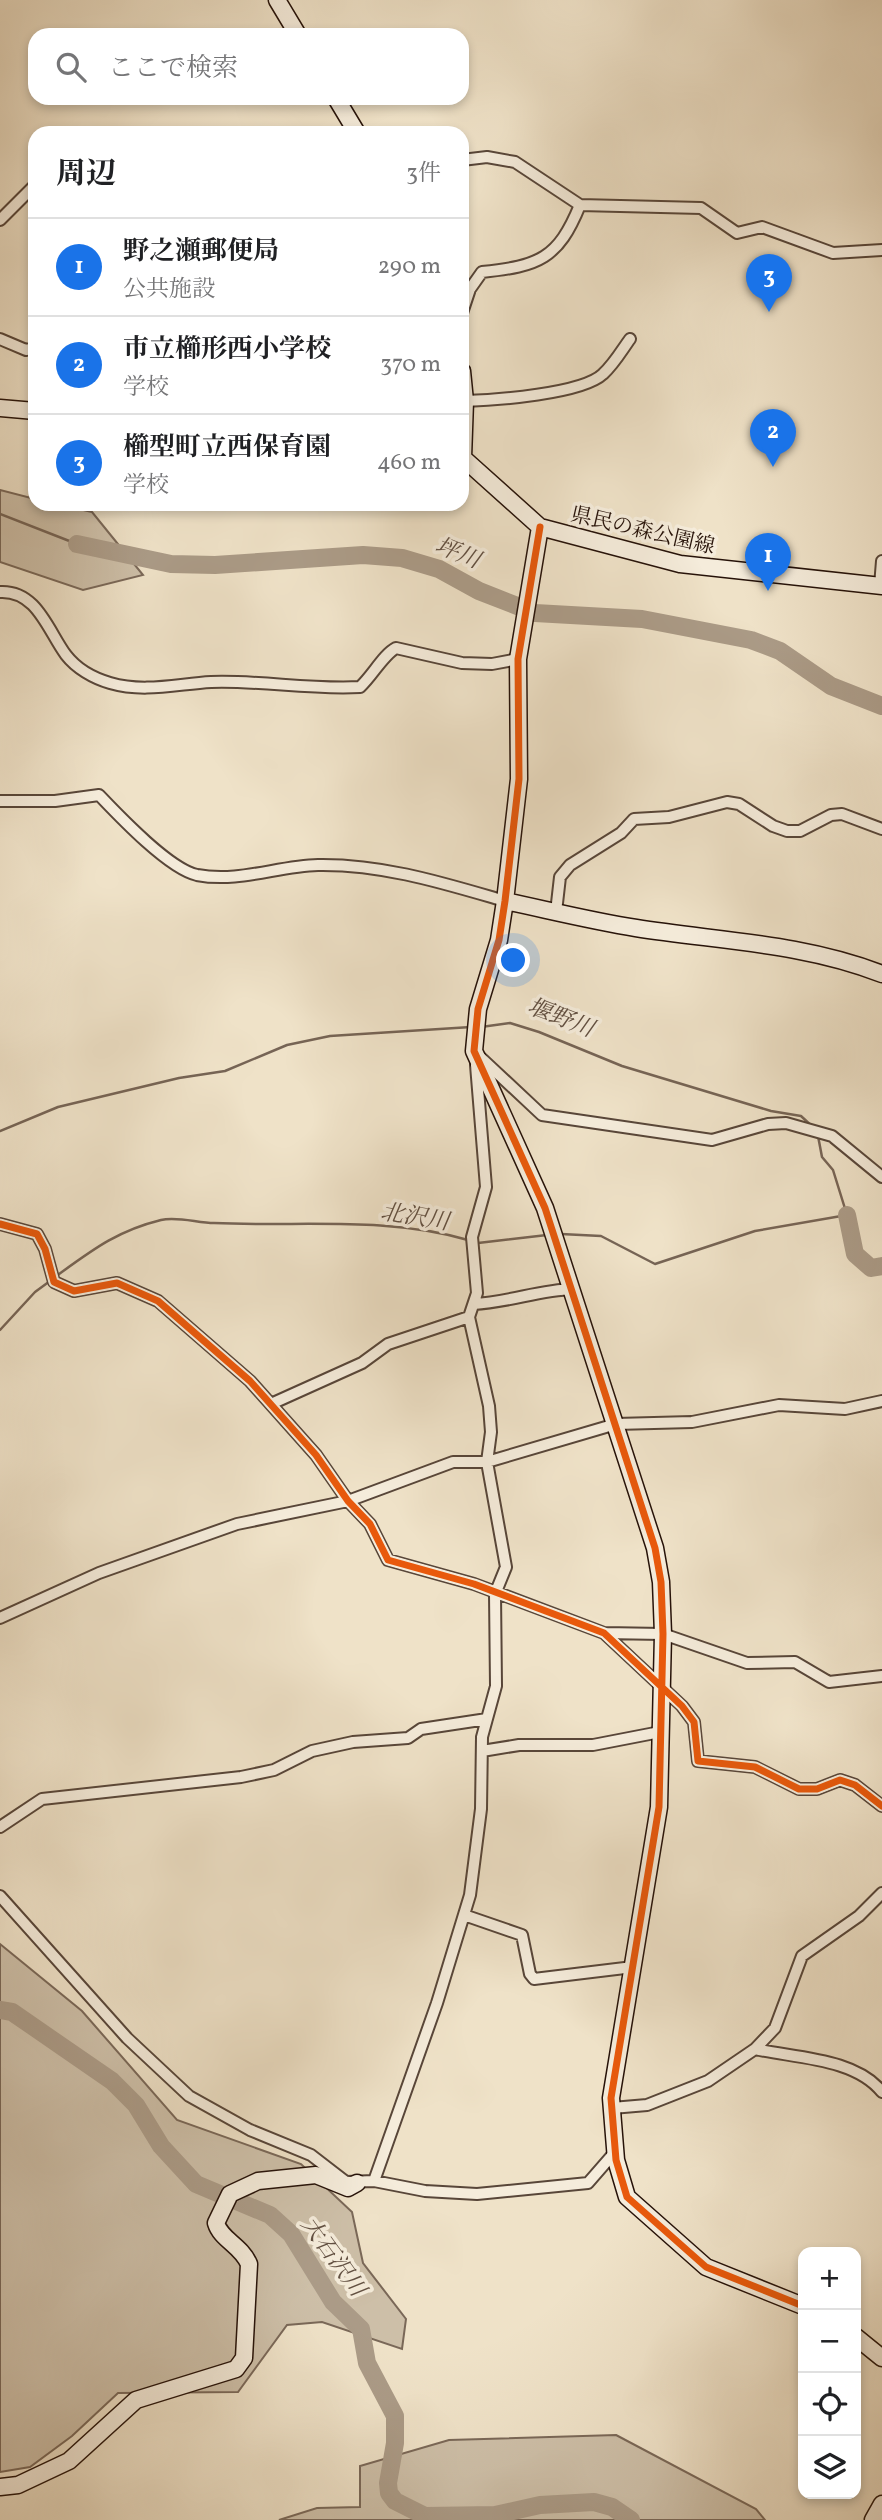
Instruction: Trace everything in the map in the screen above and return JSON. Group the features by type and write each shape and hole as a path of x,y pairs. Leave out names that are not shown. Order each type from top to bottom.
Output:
{"street":[{"path":"277,0 294,28"},
{"path":"340,105 353,126"},
{"path":"469,159 487,157 515,162 580,205 701,208 737,233 762,227 833,253 882,250"},
{"path":"0,220 28,193"},
{"path":"469,292 482,272 507,269 550,255 568,235 580,205"},
{"path":"0,339 28,350"},
{"path":"469,401 504,400 567,389 602,376 630,339"},
{"path":"0,408 28,410"},
{"name":"県民の森公園線","path":"469,462 540,527 680,564 881,586"},
{"path":"374,2181 437,2003 470,1895 481,1809 482,1751 496,1686 495,1594 506,1567 488,1462 491,1432 489,1406 469,1317 477,1293 472,1243 486,1187 474,1051 476,1027 499,940 505,901 519,779 519,653 540,527"},
{"path":"881,586 882,561"},
{"path":"0,592 14,595 36,606 80,670 110,683 152,688 212,682 360,687 376,673 388,652 396,648 462,663 492,664 519,653"},
{"path":"0,802 55,801 99,795 142,840 194,874 242,877 317,865 402,871 505,901 556,912 636,928 744,940 844,961 882,974"},
{"path":"556,912 560,877 570,866 621,833 634,820 669,817 727,802 739,804 773,826 787,831 800,831 831,815 842,814 882,829"},
{"path":"474,1051 542,1115 712,1140 768,1124 786,1123 825,1135 845,1145 882,1177"},
{"path":"474,1051 554,1235 655,1548 661,1581 663,1634 659,1807 612,2108 615,2152 627,2197 706,2267 798,2304"},
{"path":"0,1224 37,1234 45,1249 52,1277 74,1291 117,1283 158,1301 250,1381 271,1404 316,1455 348,1500 370,1524 388,1560 441,1574 604,1633 663,1634 747,1663 795,1662 829,1682 882,1676"},
{"path":"474,1304 506,1302 551,1290 573,1289"},
{"path":"271,1404 362,1363 388,1344 469,1317"},
{"path":"0,1618 99,1573 237,1524 348,1500 453,1462 488,1462 616,1424 692,1422 779,1405 845,1409 882,1401"},
{"path":"604,1633 661,1686 694,1722 698,1762 755,1767 799,1789 817,1789 840,1780 855,1785 882,1806"},
{"path":"0,1827 42,1799 241,1777 274,1770 312,1751 343,1744 408,1738 421,1728 487,1719"},
{"path":"482,1751 519,1745 593,1745 660,1732"},
{"path":"612,2108 647,2105 708,2081 755,2049 775,2028 802,1956 859,1916 882,1893"},
{"path":"0,1896 127,2038 189,2095 250,2130 311,2155 346,2182 374,2181 425,2191 477,2194 588,2183 615,2152"},
{"path":"464,1915 522,1934 530,1974 534,1979 633,1967"},
{"path":"755,2049 841,2065 876,2084 882,2092"},
{"path":"0,2487 18,2485 69,2461 124,2408 136,2400 236,2369 244,2358 249,2264 243,2250 218,2231 218,2216 230,2194 258,2181 286,2176 316,2175 348,2188 357,2183"},
{"path":"861,2341 882,2358"},
{"path":"873,2520 882,2504"}],"shaded area":[{"path":"0,490 28,497 28,511 92,512 143,575 83,590 0,562"},
{"path":"0,1944 82,2011 177,2120 301,2164 352,2212 363,2263 406,2319 402,2349 322,2322 287,2325 238,2392 118,2393 72,2436 30,2467 0,2472"},
{"path":"616,2435 756,2509 765,2520 279,2520 317,2508 360,2507 360,2466 449,2440"}],"waterway":[{"name":"坪川","path":"0,514 77,544"},
{"name":"坪川","path":"77,544 171,564 215,565 363,555 402,558 439,569 479,591 535,613 642,619 751,640 780,651 831,686 882,706"},
{"name":"堰野川","path":"481,1027 510,1023 622,1066 771,1111 801,1116 816,1130"},
{"name":"堰野川","path":"0,1131 58,1107 179,1078 225,1071 287,1045 330,1036 471,1027"},
{"name":"北沢川","path":"561,1234 601,1236 655,1264 755,1231 847,1215 833,1170 822,1157 818,1136"},
{"name":"堰野川","path":"847,1215 855,1254 871,1268 882,1266"},
{"name":"北沢川","path":"55,1277 92,1250 117,1236 167,1219 246,1224 374,1225 468,1240"},
{"name":"北沢川","path":"478,1243 547,1235"},
{"name":"北沢川","path":"0,1330 35,1292 50,1281"},
{"name":"大石沢川","path":"0,2010 12,2012 112,2081 136,2105 161,2146 196,2184 270,2215 291,2234 333,2302 361,2329 367,2363 395,2416 395,2443 388,2483 389,2493 395,2501 425,2516 495,2515 540,2505 594,2502 612,2507 631,2520"}],"cycle path":[{"path":"540,527 518,659 519,779 505,901 499,940 478,1009 474,1051 545,1208 655,1548 661,1582 663,1634 659,1807 611,2098 616,2160 627,2197 706,2267 798,2304"},
{"path":"0,1224 37,1234 45,1249 54,1282 74,1291 117,1283 158,1301 250,1381 316,1455 348,1501 370,1524 388,1560 474,1584 604,1633 682,1706 694,1722 698,1761 755,1767 799,1789 817,1789 840,1780 855,1785 882,1806"}],"place":[{"name":"櫛型町立西保育園","path":"769,312"},
{"name":"市立櫛形西小学校","path":"773,467"},
{"name":"野之瀬郵便局","path":"768,591"}]}
